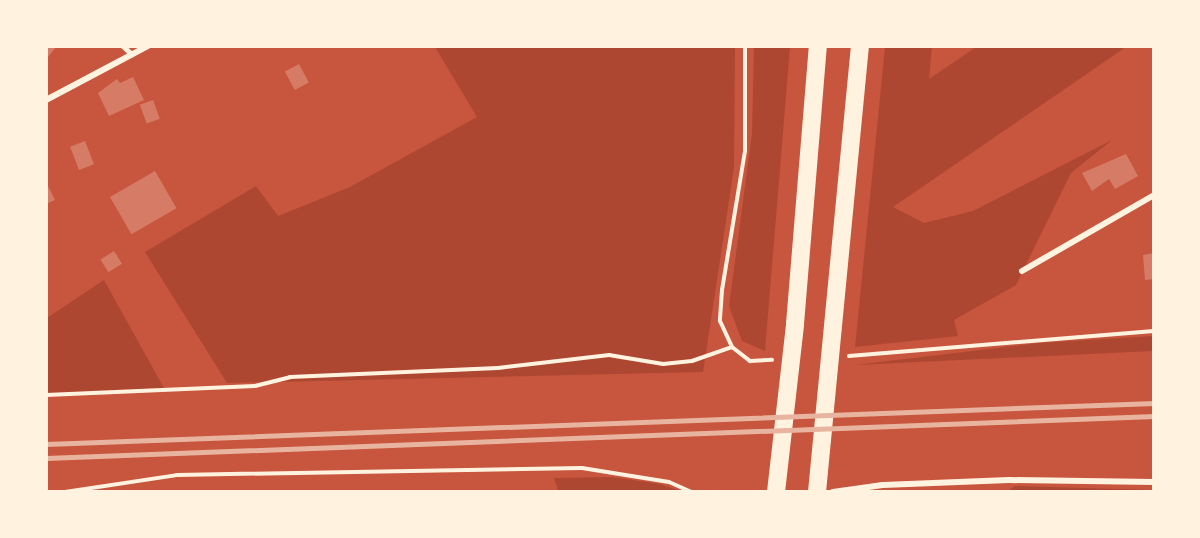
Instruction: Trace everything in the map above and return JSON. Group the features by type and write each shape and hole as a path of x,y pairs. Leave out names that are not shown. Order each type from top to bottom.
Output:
{"highway":[{"path":"776,492 795,324 818,46"},
{"path":"817,492 860,46"}],"street":[{"path":"46,100 148,46"},
{"path":"1022,271 1154,195"},
{"path":"833,492 883,485 1009,480 1154,482"}],"lane":[{"path":"123,46 132,54"}],"path":[{"path":"745,46 746,151 720,321 732,347 750,361 774,360"},
{"path":"845,356 1154,331"},
{"path":"46,395 255,386 290,377 498,368 609,355 663,364 692,361 732,347"},
{"path":"65,492 177,475 582,468 669,482 691,492"}],"shaded area":[{"path":"435,47 735,47 734,168 703,372 227,383 145,252 256,186 278,216 350,187 477,117"},
{"path":"754,47 790,47 765,351 742,341 729,306 752,134"},
{"path":"885,47 932,47 929,79 976,47 1126,47 893,207 924,223 973,211 1112,140 1071,173 1016,285 954,320 958,336 855,347"},
{"path":"104,280 164,388 47,394 47,318"},
{"path":"1153,336 1153,351 855,365 1039,343"},
{"path":"612,477 660,484 680,491 558,491 554,478"},
{"path":"1015,486 1153,490 1154,491 1008,491"}],"building":[{"path":"46,46 57,46 48,57 46,56"},
{"path":"299,64 309,83 295,90 285,72"},
{"path":"133,77 144,100 109,116 98,93 117,79 120,83"},
{"path":"153,100 160,119 147,124 140,105"},
{"path":"85,141 94,164 79,170 70,147"},
{"path":"1126,154 1138,176 1115,189 1109,179 1092,191 1082,173"},
{"path":"155,171 177,208 131,234 110,197"},
{"path":"46,182 55,200 46,204"},
{"path":"114,251 122,264 108,272 100,259"},
{"path":"1154,253 1154,279 1145,280 1143,255"}],"railway":[{"path":"46,444 1154,403"},
{"path":"46,458 1154,416"}]}
